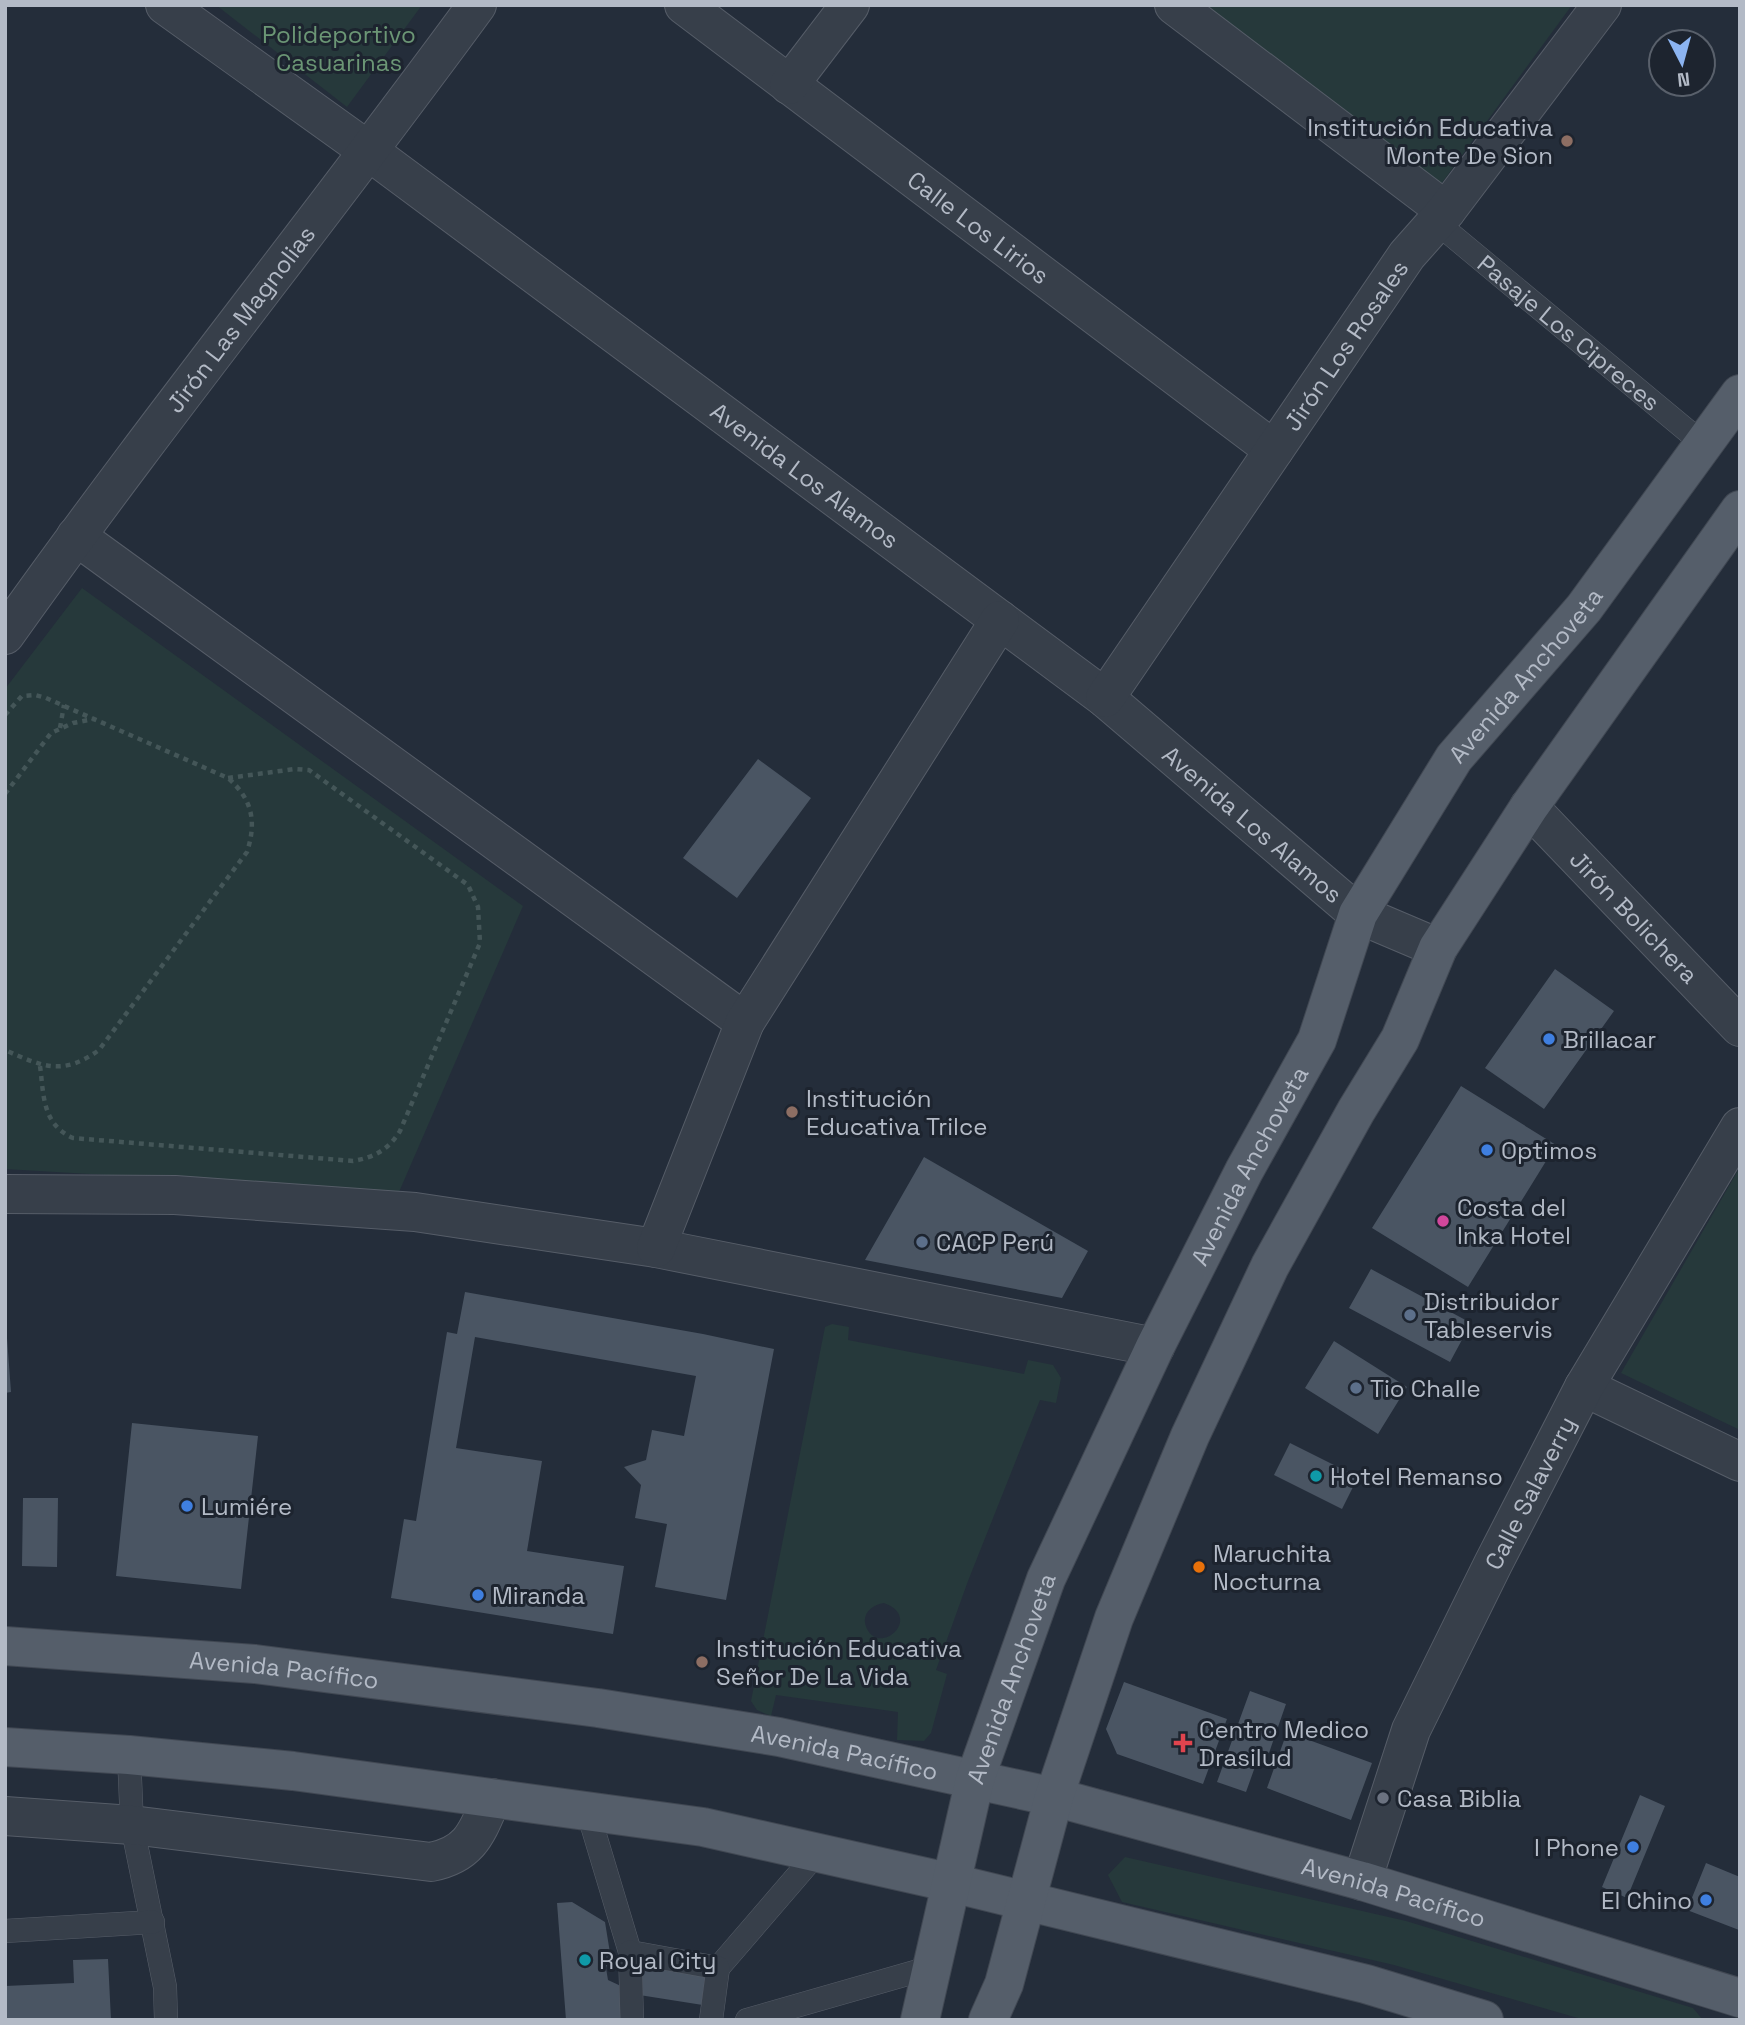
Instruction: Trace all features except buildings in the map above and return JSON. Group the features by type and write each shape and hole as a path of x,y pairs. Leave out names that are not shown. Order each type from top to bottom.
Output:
{"main road":[{"name":"Avenida Anchoveta","path":"920,2020 975,1779 1046,1579 1155,1347 1244,1171 1317,1040 1358,914 1454,758 1584,608 1740,394"},
{"path":"988,2020 1004,1984 1054,1797 1114,1618 1190,1436 1270,1266 1399,1039 1438,948 1529,807 1740,510"},
{"name":"Avenida Pacífico","path":"5,1646 254,1664 598,1708 779,1737 1054,1797 1362,1881 1740,1998"},
{"path":"5,1747 129,1755 293,1771 703,1827 952,1882 1366,1984 1484,2020"}],"street":[{"name":"Avenida Los Alamos","path":"165,5 370,152 1105,698 1358,914 1438,948"},
{"name":"Jirón Las Magnolias","path":"5,635 76,536 370,152 477,5"},
{"name":"Calle Los Lirios","path":"684,5 1274,450"},
{"path":"789,85 850,5"},
{"name":"Pasaje Los Cipreces","path":"1174,5 1441,216"},
{"name":"Jirón Los Rosales","path":"1105,698 1407,255 1441,216 1602,5"},
{"path":"76,536 745,1022"},
{"path":"656,1248 745,1022 1000,620"},
{"name":"Jirón Bolichera","path":"1529,807 1740,1027"},
{"name":"Calle Salaverry","path":"1362,1881 1411,1730 1584,1387 1740,1127"},
{"path":"5,1194 175,1195 415,1212 656,1248 1155,1347"},
{"path":"1584,1387 1740,1462"},
{"path":"5,1816 132,1825 432,1862 456,1855 470,1844 492,1798"}],"lane":[{"name":"Pasaje Los Cipreces","path":"1441,216 1703,443"},
{"path":"129,1755 132,1825 165,1987 166,2020"},
{"path":"588,1812 630,1952 632,2020"},
{"path":"711,2020 718,1968 817,1853"},
{"path":"5,1930 153,1922"},
{"path":"630,1952 718,1968"},
{"path":"747,2020 932,1967"}],"path":[{"path":"5,715 17,700 28,695 46,698 228,778 240,789 248,803 252,825 247,852 99,1050 84,1061 70,1066 40,1066 5,1050"},
{"path":"60,728 64,705"},
{"path":"5,794 51,733 95,719"},
{"path":"40,1066 44,1098 52,1124 61,1133 73,1138 353,1161 378,1154 392,1143 400,1131 480,943 478,907 474,896 468,885 309,770 295,769 228,778"}],"green space":[{"name":"Polideportivo Casuarinas","path":"216,5 422,5 347,107"},
{"path":"1204,5 1572,5 1441,184"},
{"path":"82,588 523,906 399,1192 5,1169 5,689"},
{"path":"1740,1167 1740,1430 1621,1373"},
{"path":"832,1324 849,1327 848,1340 1024,1374 1028,1360 1053,1365 1061,1378 1056,1403 1040,1400 968,1581 936,1670 947,1674 931,1733 924,1741 897,1740 898,1712 776,1695 771,1716 757,1710 751,1701 825,1327","holes":["884,1603 895,1609 900,1617 895,1631 881,1638 873,1636 865,1624 868,1612"]},
{"path":"1125,1857 1406,1921 1693,2008 1703,2020 1585,2020 1394,1965 1122,1902 1108,1875"}],"place":[{"name":"Institución Educativa Monte De Sion","path":"1567,141"},
{"name":"Brillacar","path":"1549,1039"},
{"name":"Institución Educativa Trilce","path":"792,1112"},
{"name":"Optimos","path":"1487,1150"},
{"name":"Costa del Inka Hotel","path":"1443,1221"},
{"name":"CACP Perú","path":"922,1242"},
{"name":"Distribuidor Tableservis","path":"1410,1315"},
{"name":"Tio Challe","path":"1356,1388"},
{"name":"Hotel Remanso","path":"1316,1476"},
{"name":"Lumiére","path":"187,1506"},
{"name":"Maruchita Nocturna","path":"1199,1567"},
{"name":"Miranda","path":"478,1595"},
{"name":"Institución Educativa Señor De La Vida","path":"702,1662"},
{"name":"Centro Medico Drasilud","path":"1183,1743"},
{"name":"Casa Biblia","path":"1383,1798"},
{"name":"I Phone","path":"1633,1847"},
{"name":"El Chino","path":"1706,1900"},
{"name":"Royal City","path":"585,1960"}]}
